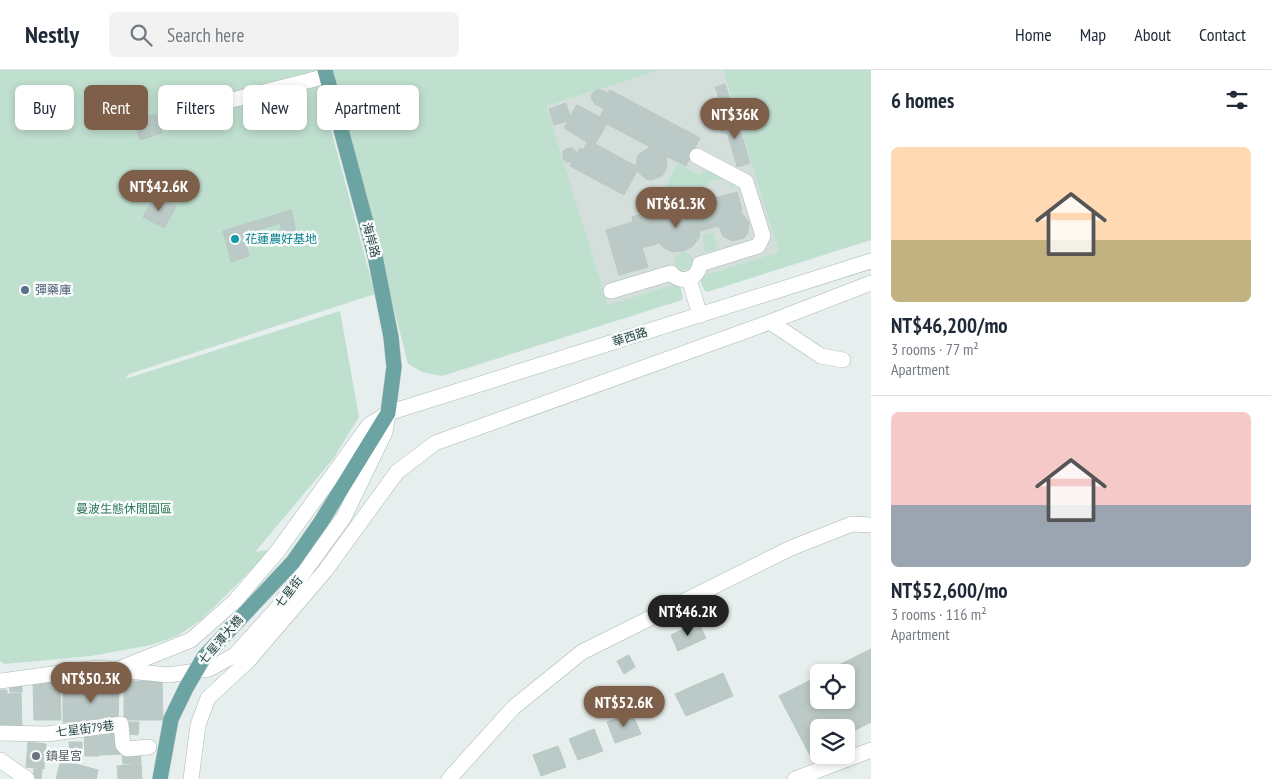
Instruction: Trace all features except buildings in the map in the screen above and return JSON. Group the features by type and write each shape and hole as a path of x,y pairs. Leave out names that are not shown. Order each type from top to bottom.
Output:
{"main road":[{"name":"海岸路","path":"326,73 375,256 391,337 394,367 388,413"},
{"name":"七星潭大橋","path":"160,779 171,719 204,657 293,562 321,522 388,413"}],"street":[{"path":"233,99 326,73"},
{"path":"611,291 671,273 678,278 689,279 698,272 700,264 758,246 763,236 746,182 697,156"},
{"name":"華西路","path":"388,413 871,261"},
{"path":"689,279 700,315"},
{"path":"190,779 198,725 208,698 249,660 325,571 397,472 435,443 770,322 871,283"},
{"path":"770,322 821,356 843,360"},
{"name":"七星街","path":"116,670 191,640 214,621 254,580 277,552 369,425 388,413"},
{"name":"七星街","path":"0,681 97,668 169,676 208,669 236,655 280,605 344,517 385,432 388,413"},
{"path":"449,779 514,707 582,652 792,548 852,524 871,526"},
{"name":"七星街79巷","path":"0,733 46,734 121,724 123,745 127,750 149,747"},
{"path":"795,779 871,750"},
{"path":"0,760 27,779"}],"shaded area":[{"path":"661,70 723,70 780,252 608,305 545,106"}],"green space":[{"name":"曼波生態休閒園區","path":"0,70 315,70 319,85 317,85 317,130 331,130 375,294 129,374 125,379 340,311 359,417 333,459 255,552 272,549 201,620 177,636 151,645 91,656 5,664 0,661"},
{"path":"333,70 661,70 546,106 608,305 679,283 683,297 682,300 442,376 422,372 408,364 348,130 419,130 419,85 337,85"},
{"path":"723,70 871,70 871,240 707,292 704,290 699,277 779,252"},
{"path":"678,163 699,175 712,168 738,182 731,189 728,181 715,180 703,187 705,192 681,199 671,198 667,184"},
{"path":"713,232 718,249 705,252 702,235"},
{"path":"684,252 690,255 693,261 690,267 684,270 678,267 675,261 678,255"}],"place":[{"name":"花蓮農好基地","path":"235,239"},
{"name":"彈藥庫","path":"25,290"},
{"name":"鎮星宮","path":"36,756"}]}
